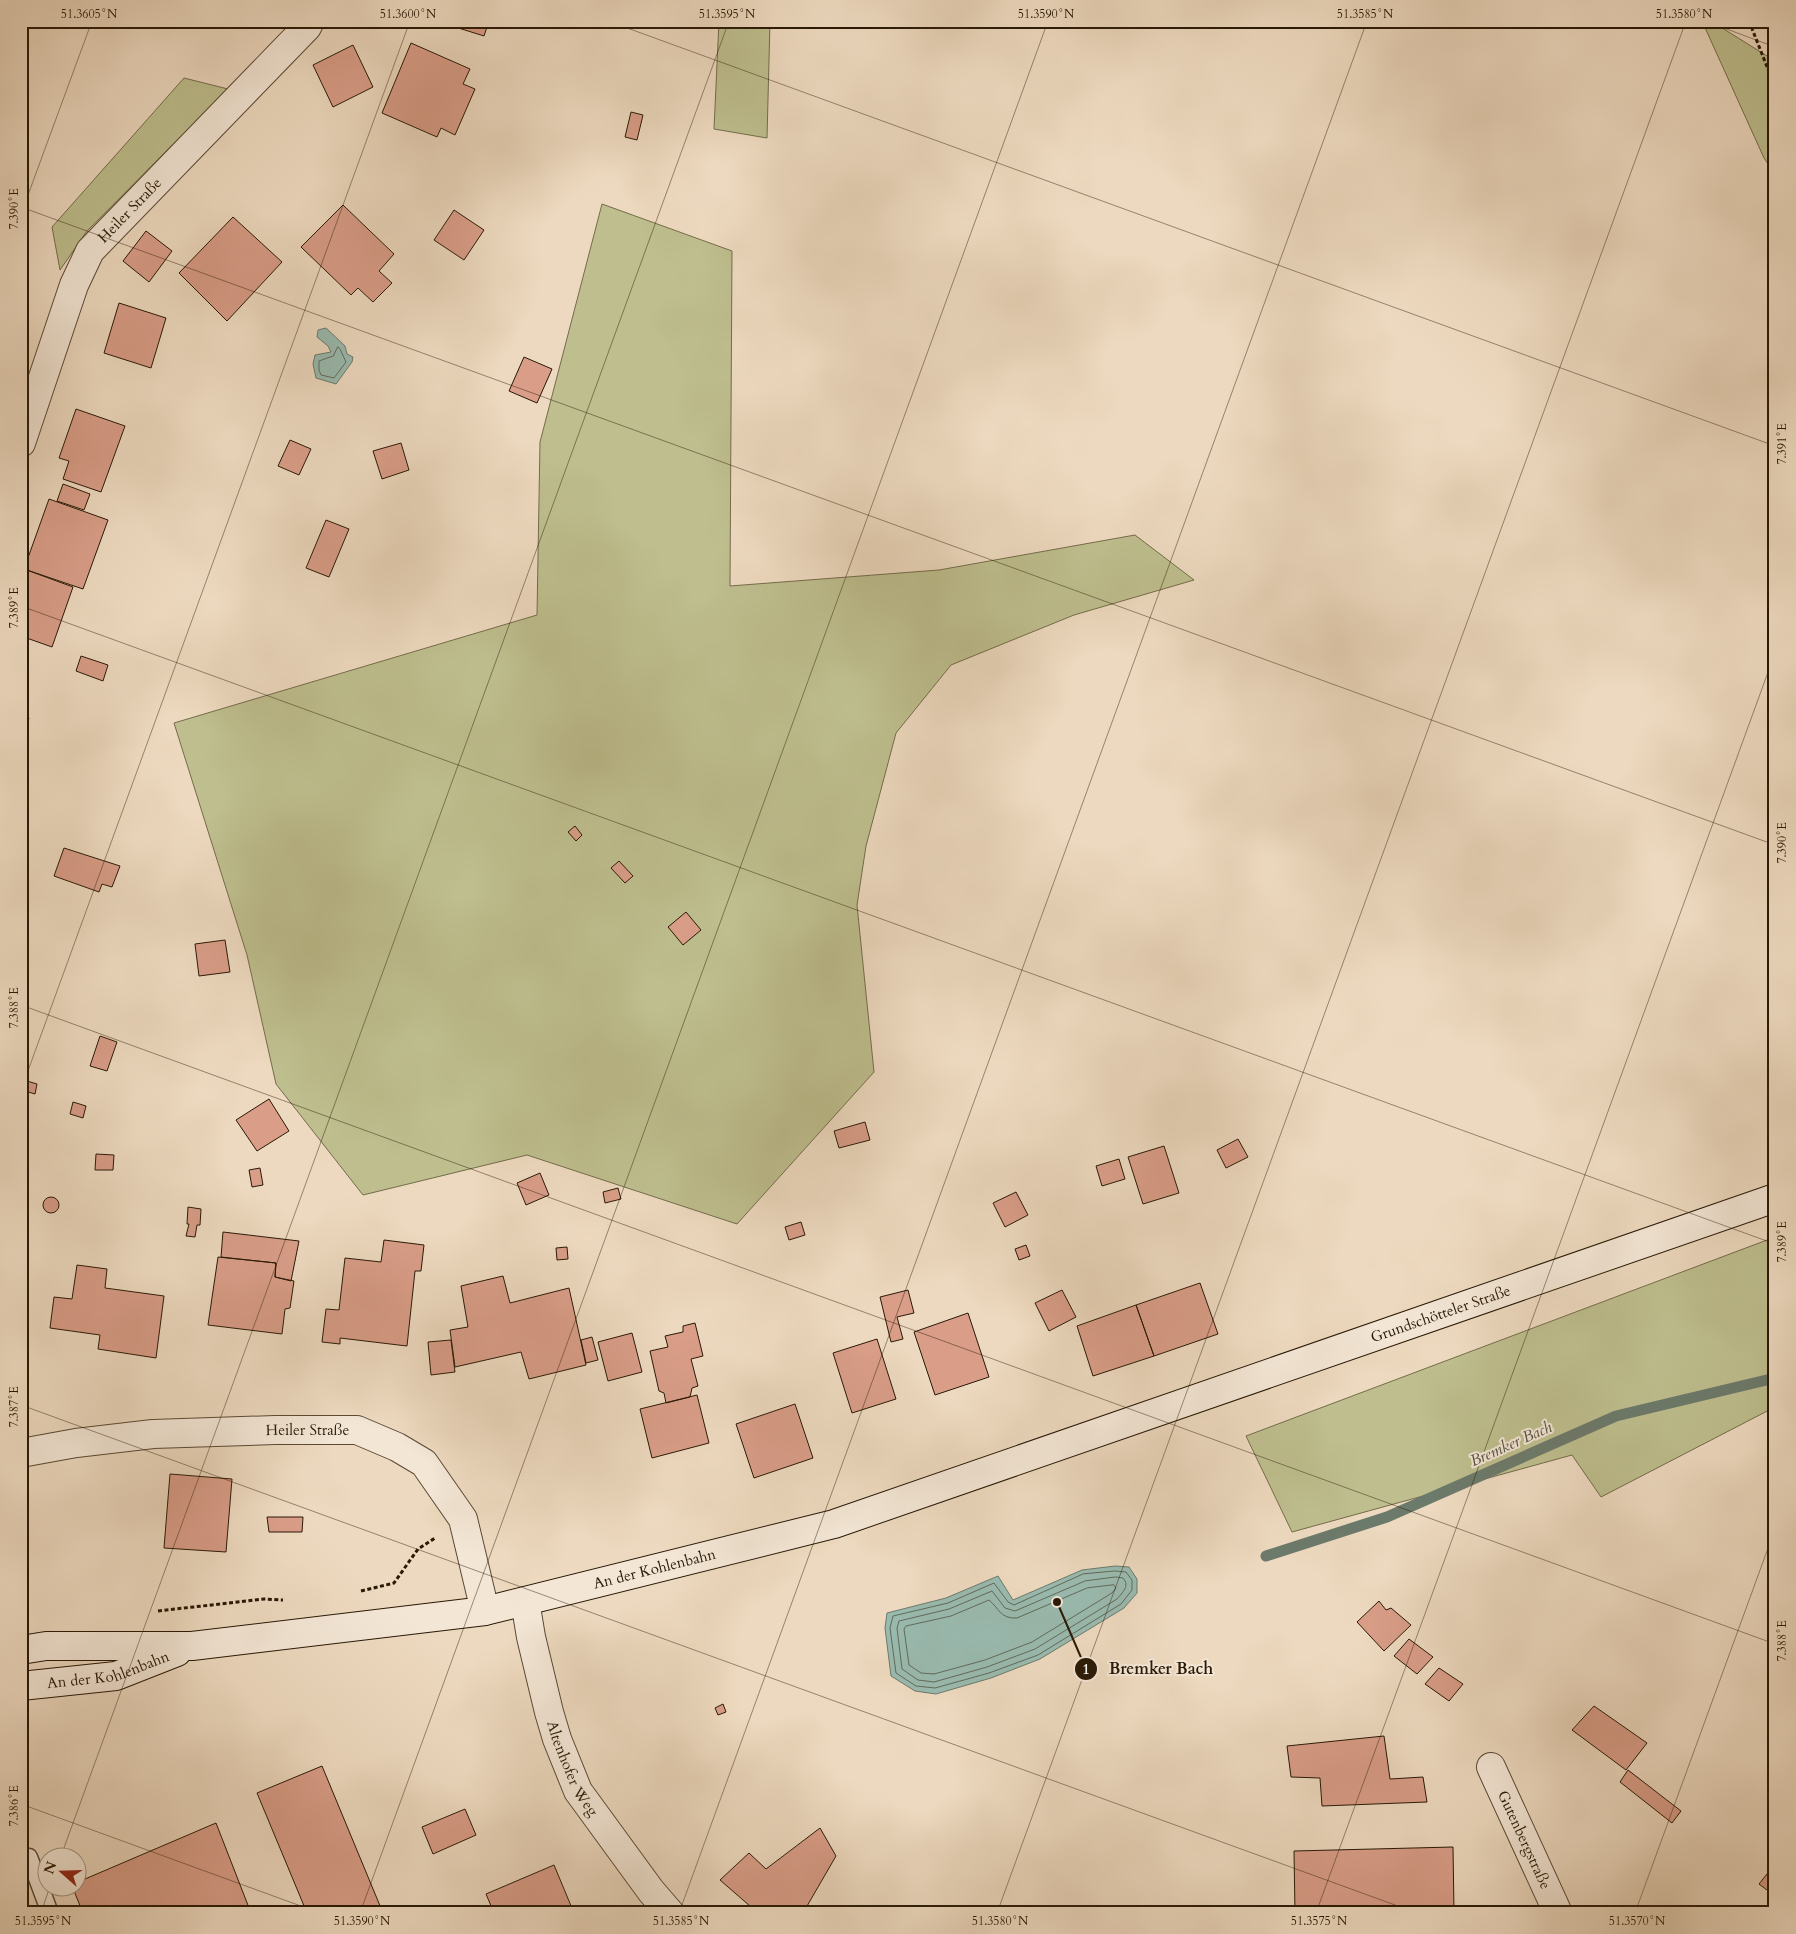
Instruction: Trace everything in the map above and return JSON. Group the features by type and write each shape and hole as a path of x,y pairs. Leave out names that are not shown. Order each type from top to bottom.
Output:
{"main road":[{"name":"Heiler Straße","path":"21,444 74,286 90,251 307,27 310,21"},
{"name":"Grundschötteler Straße","path":"1105,1430 1775,1198"},
{"name":"Heiler Straße","path":"21,1453 153,1434 275,1430 357,1430 397,1447 424,1463 463,1519 485,1611"},
{"name":"An der Kohlenbahn","path":"21,1650 46,1646 192,1646 485,1611 834,1524 1105,1430"},
{"name":"Altenhofer Weg","path":"526,1601 531,1637 549,1712 578,1791 651,1891 670,1913"},
{"name":"An der Kohlenbahn","path":"21,1686 116,1676 192,1646"},
{"name":"Gutenbergstraße","path":"1491,1768 1558,1913"}],"lane":[{"path":"29,1857 50,1913"}],"path":[{"path":"1749,21 1775,88"},
{"path":"357,1592 394,1583 418,1549 463,1519"},
{"path":"158,1611 264,1599 292,1601"}],"green space":[{"path":"719,21 770,21 767,138 714,129"},
{"path":"1702,21 1711,21 1775,61 1775,174 1764,158"},
{"path":"184,78 228,89 87,231 60,270 52,227"},
{"path":"602,204 732,251 730,586 939,570 1135,535 1194,580 1074,615 951,665 896,733 866,846 857,905 874,1072 737,1224 527,1155 363,1195 276,1084 247,955 174,723 537,615 540,442"},
{"path":"1775,1237 1775,1407 1601,1497 1572,1455 1292,1532 1246,1436"}],"water":[{"path":"326,328 345,346 347,354 353,357 352,362 336,384 316,378 313,364 315,355 331,352 328,346 317,337 318,330"},
{"path":"1115,1566 1129,1567 1137,1579 1137,1593 1124,1608 1040,1659 991,1678 936,1694 915,1691 891,1676 885,1628 887,1613 946,1598 998,1576 1013,1600 1082,1570"}],"building":[{"path":"453,21 489,21 484,36 452,26"},
{"path":"411,43 470,69 463,84 475,89 455,135 441,128 437,137 382,113"},
{"path":"353,45 373,87 333,107 313,65"},
{"path":"631,112 643,115 637,140 625,137"},
{"path":"343,205 394,254 379,271 392,283 373,302 358,288 351,295 301,247"},
{"path":"454,210 484,230 464,260 434,240"},
{"path":"233,217 282,262 227,321 179,273"},
{"path":"146,231 172,251 149,282 123,261"},
{"path":"119,303 166,318 151,368 104,353"},
{"path":"524,357 552,369 537,403 509,391"},
{"path":"76,409 125,426 101,492 63,479 69,461 59,458"},
{"path":"290,440 311,449 299,475 278,466"},
{"path":"401,443 409,470 382,479 373,451"},
{"path":"63,484 90,494 84,510 57,501"},
{"path":"49,499 108,520 83,589 24,569"},
{"path":"326,520 349,529 329,577 306,568"},
{"path":"24,569 73,587 52,647 21,636 21,577"},
{"path":"81,656 108,665 103,681 76,671"},
{"path":"21,716 29,718 21,741"},
{"path":"575,826 582,835 576,841 568,832"},
{"path":"64,848 120,866 112,887 102,884 99,892 54,876"},
{"path":"619,861 633,876 625,883 611,868"},
{"path":"686,912 701,930 683,945 668,927"},
{"path":"225,940 230,972 199,976 195,944"},
{"path":"100,1036 117,1042 107,1071 90,1066"},
{"path":"27,1081 37,1084 35,1094 25,1091"},
{"path":"269,1099 289,1131 257,1151 236,1120"},
{"path":"73,1102 86,1106 83,1118 70,1114"},
{"path":"865,1122 870,1140 839,1148 834,1131"},
{"path":"1238,1139 1248,1157 1226,1168 1217,1150"},
{"path":"1164,1146 1179,1193 1143,1204 1128,1157"},
{"path":"96,1154 114,1155 113,1170 95,1170"},
{"path":"1119,1159 1125,1179 1102,1186 1096,1166"},
{"path":"260,1168 263,1185 252,1187 249,1170"},
{"path":"540,1173 549,1195 526,1205 517,1183"},
{"path":"618,1188 621,1199 605,1203 603,1192"},
{"path":"1016,1192 1028,1215 1005,1227 993,1203"},
{"path":"48,1197 54,1197 59,1202 57,1211 48,1213 43,1208 43,1202"},
{"path":"188,1207 201,1209 200,1225 197,1225 195,1237 186,1236 189,1224 187,1224"},
{"path":"801,1222 805,1235 789,1240 785,1227"},
{"path":"223,1232 299,1241 291,1281 275,1277 276,1263 221,1257"},
{"path":"384,1240 424,1245 421,1271 415,1271 407,1346 340,1338 340,1344 322,1342 326,1309 339,1310 345,1258 381,1262"},
{"path":"1026,1245 1030,1256 1019,1260 1015,1249"},
{"path":"567,1247 568,1259 557,1260 556,1248"},
{"path":"218,1257 276,1263 275,1277 294,1281 290,1308 285,1309 282,1334 208,1325"},
{"path":"77,1265 107,1269 105,1288 164,1296 156,1358 98,1349 100,1335 50,1328 54,1297 72,1299"},
{"path":"503,1276 510,1303 569,1288 586,1365 529,1379 521,1352 455,1367 450,1330 468,1327 461,1286"},
{"path":"1200,1283 1218,1334 1154,1356 1136,1305"},
{"path":"908,1290 914,1313 897,1317 903,1339 891,1342 880,1297"},
{"path":"1062,1290 1076,1317 1049,1331 1035,1303"},
{"path":"1136,1305 1154,1356 1093,1376 1077,1326"},
{"path":"968,1313 989,1377 935,1395 914,1332"},
{"path":"695,1323 703,1356 691,1359 698,1386 692,1388 690,1397 666,1403 664,1393 659,1391 650,1351 668,1347 665,1336 683,1332 683,1326"},
{"path":"632,1333 642,1372 608,1381 598,1342"},
{"path":"592,1337 598,1360 586,1363 581,1340"},
{"path":"877,1339 896,1399 852,1413 833,1353"},
{"path":"451,1340 455,1372 431,1375 428,1342"},
{"path":"21,1378 28,1379 21,1411"},
{"path":"697,1395 709,1443 652,1458 640,1409"},
{"path":"795,1404 813,1458 754,1478 736,1424"},
{"path":"170,1474 232,1479 226,1552 164,1548"},
{"path":"267,1517 303,1517 302,1532 269,1532"},
{"path":"1379,1601 1386,1610 1391,1608 1411,1625 1384,1651 1357,1622"},
{"path":"1409,1639 1433,1657 1417,1674 1394,1656"},
{"path":"1439,1668 1463,1684 1449,1701 1425,1684"},
{"path":"723,1704 726,1712 718,1715 715,1708"},
{"path":"1594,1706 1647,1743 1626,1770 1572,1730"},
{"path":"1384,1736 1390,1779 1423,1777 1427,1802 1322,1806 1320,1778 1291,1777 1287,1746"},
{"path":"322,1766 383,1913 307,1913 257,1793"},
{"path":"1628,1770 1681,1811 1672,1823 1620,1782"},
{"path":"465,1809 476,1835 433,1854 422,1827"},
{"path":"216,1823 251,1913 83,1913 76,1896 88,1896 88,1878"},
{"path":"820,1828 836,1856 803,1913 758,1913 720,1880 749,1853 766,1869"},
{"path":"1453,1847 1454,1913 1295,1913 1294,1851"},
{"path":"1775,1864 1775,1896 1759,1884"},
{"path":"554,1865 574,1913 494,1913 486,1894"}],"waterway":[{"name":"Bremker Bach","path":"1266,1556 1387,1517 1616,1416 1775,1378"}],"place":[{"name":"Bremker Bach","path":"1057,1602"}]}
